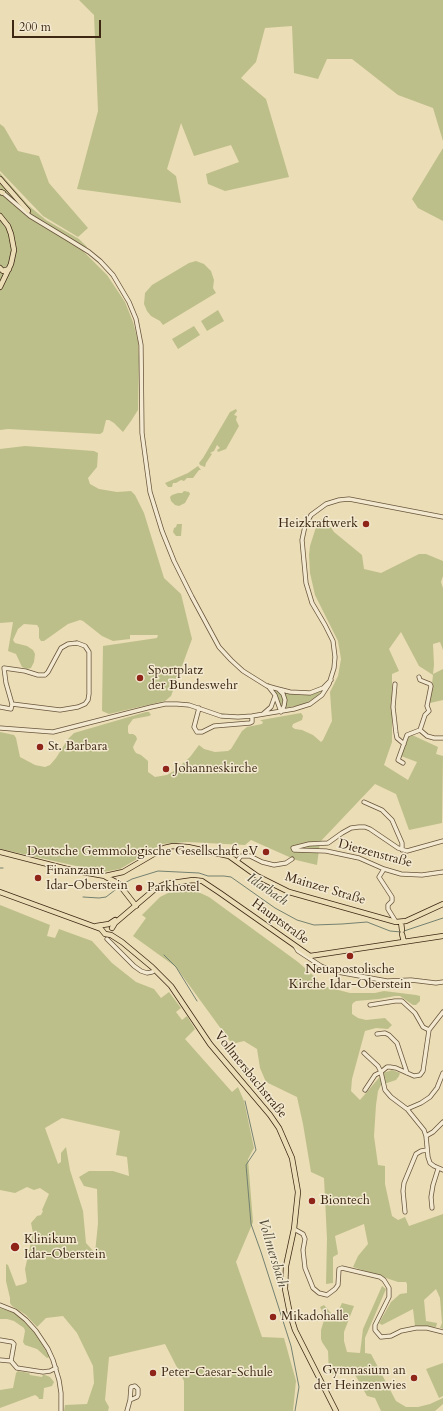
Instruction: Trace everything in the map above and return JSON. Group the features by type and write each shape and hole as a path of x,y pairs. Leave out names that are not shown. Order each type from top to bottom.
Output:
{"main road":[{"path":"0,179 28,211"},
{"path":"0,216 8,226 14,242 14,255 10,269 0,287"},
{"path":"0,268 3,270 10,269"},
{"name":"Mainzer Straße","path":"0,852 70,870 105,876 123,872 169,846 188,847 229,856 257,876 282,889 398,922"},
{"path":"115,880 123,872"},
{"path":"105,876 115,880 136,906"},
{"name":"Hauptstraße","path":"0,892 93,926 108,929 152,891 165,884 178,881 200,881 226,897 307,954 313,956 443,936"},
{"path":"404,942 398,922 408,921 443,904"},
{"name":"Vollmersbachstraße","path":"108,929 155,970 174,990 215,1050 262,1105 279,1128 292,1158 298,1192 297,1210 288,1254 285,1282 290,1314 297,1335 336,1411"}],"street":[{"path":"1,192 39,222 68,238 94,256 110,271 125,294 136,319 140,337 142,354 142,433 144,457 150,492 162,531 182,578 219,647 243,671 267,686 275,695 281,712"},
{"path":"28,211 39,222"},
{"path":"0,728 53,732 158,705 178,704 199,708 227,717 252,716 281,712 300,708 314,702 324,692 331,680 335,663 333,641 312,603 306,583 302,540 303,530 308,519 314,512 326,504 349,499 443,517"},
{"path":"0,707 11,709 12,704 5,679 4,668 45,675 63,646 71,643 81,644 88,648 90,658 88,698 84,705 60,710 12,704"},
{"path":"419,677 420,680 430,684 431,686 427,706 429,711 425,716 420,730"},
{"path":"267,686 290,692 310,693 322,688 331,680"},
{"path":"395,684 393,706 396,733 397,738 404,744"},
{"path":"278,689 283,694 285,700 281,712"},
{"path":"262,715 273,705 275,695"},
{"path":"199,708 194,727 195,731 199,732 214,726 250,723 252,722 252,716"},
{"path":"420,730 427,736 443,738"},
{"path":"403,763 398,760 407,734 420,730"},
{"path":"364,802 382,810 392,820 402,843 402,850 408,851 443,841"},
{"name":"Dietzenstraße","path":"402,850 365,827 351,828 328,843 309,844 293,848 294,850 326,851 359,858 384,869 401,874 422,875 443,872"},
{"path":"237,861 241,856 250,856 262,862 274,865 286,863 292,859"},
{"path":"384,869 378,877 392,896 392,901 388,905 388,909 398,922"},
{"path":"107,939 134,966 147,973 155,970"},
{"path":"295,946 298,951 332,972 387,981 411,980 436,983 443,982"},
{"path":"370,1005 402,1001 415,1013 423,1027 429,1030"},
{"path":"365,1090 375,1075 390,1066 414,1076 418,1076 422,1073 429,1030 443,1012"},
{"path":"377,1034 389,1035 397,1043 407,1073"},
{"path":"364,1052 378,1066 385,1090 391,1097 407,1109 423,1128 426,1136 430,1163 438,1169 443,1170"},
{"path":"407,1109 430,1097 437,1088 443,1072"},
{"path":"426,1136 433,1132 443,1122"},
{"path":"405,1212 403,1191 404,1184 416,1154 420,1151 427,1150"},
{"path":"432,1208 431,1197 438,1169"},
{"path":"294,1229 303,1234 305,1239 303,1250 305,1268 314,1288 318,1293 327,1294 336,1290 338,1285 339,1269 342,1268 380,1277 384,1280 389,1288 389,1297 375,1325 375,1330 381,1337 385,1338 401,1331 416,1328 427,1328 443,1332"},
{"path":"0,1305 15,1311 33,1327 48,1349 56,1368 60,1386 61,1411"},
{"path":"0,1340 12,1342 14,1344 11,1361"},
{"path":"0,1360 11,1361 17,1368 43,1372 56,1368"},
{"path":"127,1411 130,1400"}],"green space":[{"path":"79,0 443,0 443,141 433,108 398,95 352,59 327,59 318,79 294,73 292,26 265,28 256,62 241,78 266,99 289,177 225,191 208,184 206,174 239,162 231,145 194,156 181,123 167,169 176,176 181,203 77,189 98,111 94,15"},
{"path":"0,124 4,127 18,151 39,156 49,183 88,228 78,237 43,216 0,171"},
{"path":"443,148 443,221 418,208 412,199"},
{"path":"0,173 28,205 46,220 79,239 87,247 84,252 107,275 125,302 133,322 138,341 139,359 138,410 123,432 109,420 106,420 103,432 100,434 8,429 0,430"},
{"path":"196,261 204,264 211,271 214,280 213,288 216,293 163,325 147,311 144,304 145,293 152,285 189,263"},
{"path":"218,310 224,321 207,331 201,321"},
{"path":"194,326 200,335 178,349 172,339"},
{"path":"236,409 237,411 234,415 237,416 236,420 239,426 226,449 218,452 217,450 220,448 217,445 214,451 210,453 212,454 205,467 200,465 199,463 230,412"},
{"path":"25,446 94,451 98,453 97,467 88,478 90,484 99,489 117,492 131,491 135,495 144,513 164,578 181,594 192,639 171,696 165,701 109,714 102,711 103,646 157,638 158,635 130,635 130,639 113,641 102,636 80,620 68,624 44,641 41,641 39,638 39,628 37,625 24,624 18,629 13,640 15,643 27,646 33,650 35,654 34,662 31,668 27,669 22,667 16,654 8,651 13,622 0,623 0,449"},
{"path":"198,466 201,470 199,470 193,478 187,478 184,481 181,480 173,483 172,487 168,487 165,483 188,473"},
{"path":"184,491 189,492 190,494 185,503 179,506 175,505 171,501 170,497"},
{"path":"322,519 326,520 334,532 362,555 364,569 381,573 419,554 426,554 443,561 443,576 441,582 443,588 443,650 440,642 433,644 433,674 443,669 443,700 430,703 433,675 419,666 401,632 389,649 399,671 392,674 392,742 384,765 408,780 417,762 401,756 410,734 438,747 436,754 443,756 442,823 409,830 396,794 375,784 320,842 317,865 296,860 251,840 245,845 187,842 162,844 120,869 103,872 0,849 0,732 14,735 20,757 35,765 45,767 50,765 56,758 68,739 74,733 149,712 151,715 149,716 133,719 128,726 128,732 129,734 136,736 137,739 133,747 134,750 148,761 148,772 155,777 167,775 174,771 190,757 199,745 204,749 215,752 228,751 231,749 242,731 247,727 262,724 263,722 260,720 301,713 303,716 302,720 293,724 292,727 313,735 321,742 323,740 332,721 330,692 338,676 341,659 338,641 315,595 310,573 310,546 317,524"},
{"path":"177,524 182,524 181,536 176,536 173,532"},
{"path":"274,689 279,691 282,695 283,700 281,707"},
{"path":"324,689 310,701 301,705 285,708 285,693 305,695 314,694"},
{"path":"186,890 196,891 209,897 298,962 323,986 350,993 375,993 384,991 420,996 420,1001 416,1005 413,1005 400,996 356,1001 353,1003 352,1014 358,1018 366,1020 385,1018 392,1025 388,1029 376,1028 365,1031 352,1079 351,1091 360,1100 383,1073 392,1070 400,1073 396,1080 381,1085 378,1091 374,1136 378,1165 385,1166 385,1184 392,1216 398,1220 405,1217 409,1226 443,1214 443,1329 440,1328 442,1323 440,1298 436,1289 424,1300 426,1321 437,1323 436,1327 415,1326 413,1309 382,1325 379,1323 391,1302 400,1294 407,1293 407,1284 406,1282 398,1282 353,1267 358,1256 368,1244 364,1224 335,1236 338,1254 333,1257 333,1283 326,1284 327,1239 324,1178 311,1172 297,1097 266,1082 260,1068 257,1049 244,1041 232,1044 176,967 133,936 146,918 142,915 160,897 168,893"},
{"path":"0,905 50,925 47,936 55,938 59,929 92,941 112,963 136,982 154,989 161,998 169,992 181,1008 176,1012 182,1020 187,1016 195,1029 185,1039 232,1092 238,1087 244,1101 254,1148 248,1159 253,1222 236,1262 262,1337 284,1338 296,1381 293,1411 184,1411 184,1381 165,1344 109,1357 105,1400 109,1407 108,1411 64,1411 65,1405 87,1404 94,1383 93,1366 77,1333 63,1316 46,1318 37,1327 26,1315 12,1306 10,1303 6,1281 6,1264 8,1265 16,1286 27,1282 25,1269 33,1233 31,1223 37,1216 41,1215 49,1194 40,1188 34,1190 27,1187 15,1193 0,1190","holes":["62,1118 120,1131 116,1155 127,1157 129,1176 113,1171 89,1171 79,1177 84,1186 97,1189 98,1223 95,1253 86,1243 83,1211 70,1170 66,1147 61,1153 61,1162 58,1164 45,1128"]},
{"path":"382,1286 386,1289 365,1338 365,1353 371,1354 396,1401 406,1407 418,1407 430,1404 443,1398 443,1404 435,1411 381,1411 375,1398 367,1396 353,1371 329,1374 328,1351 321,1339 321,1330 325,1317 320,1307 324,1305 331,1313 337,1314 342,1303 354,1306 344,1332 344,1341 347,1352 360,1353 363,1329"},
{"path":"0,1308 15,1313 33,1330 50,1357 47,1358 37,1349 25,1345 23,1342 25,1331 24,1328 14,1321 0,1319"},
{"path":"443,1363 443,1396 439,1398 426,1369"},
{"path":"18,1371 42,1377 45,1375 50,1377 54,1382 52,1386 44,1388 43,1399 39,1399 35,1395 0,1408 0,1390 13,1388 16,1373"}],"waterway":[{"name":"Idarbach","path":"121,885 132,879 158,871 199,873 208,876 231,877 275,908 297,920 314,925 367,922 390,931 401,932"},
{"name":"Idarbach","path":"83,897 106,897 119,887"},
{"name":"Idarbach","path":"404,931 443,918"},
{"name":"Vollmersbach","path":"164,955 176,967 197,1001"},
{"name":"Vollmersbach","path":"245,1101 256,1150 246,1165 251,1224 291,1346 299,1387 295,1411"}],"place":[{"name":"Heizkraftwerk","path":"366,524"},
{"name":"Sportplatz der Bundeswehr","path":"140,678"},
{"name":"St. Barbara","path":"40,747"},
{"name":"Johanneskirche","path":"166,769"},
{"name":"Deutsche Gemmologische Gesellschaft eV","path":"266,852"},
{"name":"Finanzamt Idar-Oberstein","path":"38,878"},
{"name":"Parkhotel","path":"139,888"},
{"name":"Neuapostolische Kirche Idar-Oberstein","path":"350,956"},
{"name":"Biontech","path":"312,1201"},
{"name":"Klinikum Idar-Oberstein","path":"15,1247"},
{"name":"Mikadohalle","path":"273,1317"},
{"name":"Peter-Caesar-Schule","path":"153,1373"},
{"name":"Gymnasium an der Heinzenwies","path":"414,1378"}]}
